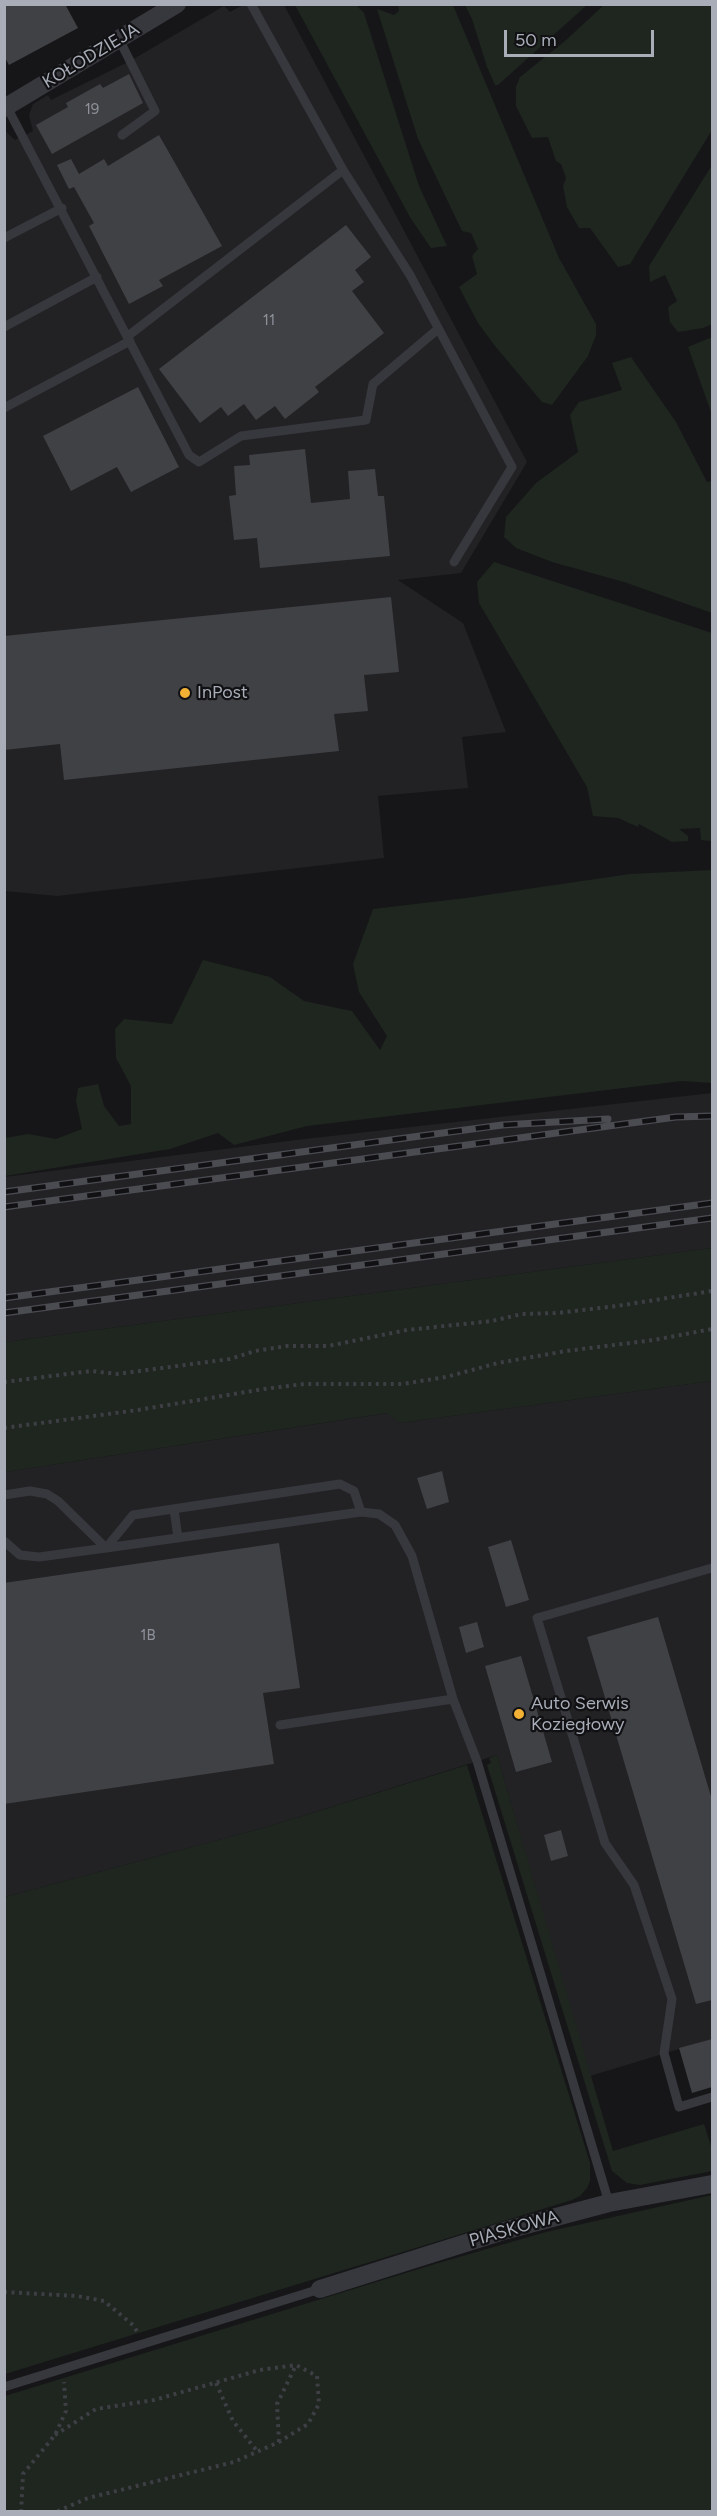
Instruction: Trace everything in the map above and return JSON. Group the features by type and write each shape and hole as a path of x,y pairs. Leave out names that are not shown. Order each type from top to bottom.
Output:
{"street":[{"name":"KOŁODZIEJA","path":"6,107 177,4"},
{"name":"PIASKOWA","path":"320,2289 507,2230 609,2203 712,2184"}],"lane":[{"path":"251,4 343,170 410,275 512,467 454,562"},
{"path":"119,39 155,111 122,135"},
{"path":"6,107 62,208 189,455 199,462 241,436 366,420 373,384 438,329"},
{"path":"4,408 129,338 343,170"},
{"path":"4,238 62,208"},
{"path":"4,327 97,277"},
{"path":"106,1548 133,1515 340,1484 354,1491 361,1512"},
{"path":"5,1496 30,1491 47,1494 58,1501 106,1548"},
{"path":"174,1509 178,1538"},
{"path":"4,1541 20,1555 39,1557 361,1512 379,1514 395,1525 412,1556 453,1699 477,1761 609,2203"},
{"path":"712,1568 537,1618 605,1843 634,1885 672,1999 664,2053 679,2107 712,2097"},
{"path":"280,1725 453,1699"},
{"path":"4,2387 320,2289"}],"path":[{"path":"4,1382 91,1371 117,1374 230,1359 255,1351 287,1346 328,1346 407,1330 492,1321 522,1314 557,1313 617,1306 643,1300 712,1291"},
{"path":"4,1428 304,1384 402,1384 446,1377 498,1363 566,1350 654,1340 712,1329"},
{"path":"4,2292 77,2296 104,2301 133,2325 145,2344"},
{"path":"279,2442 277,2404 296,2365"},
{"path":"21,2511 23,2474 56,2436 96,2409 154,2400 260,2370 296,2365 317,2376 319,2404 308,2424 279,2442 234,2462 88,2498 56,2511"},
{"path":"56,2436 66,2411 62,2369"},
{"path":"216,2383 233,2421 257,2451"}],"shaded area":[{"path":"605,4 712,5 712,130 630,264 618,267 590,228 579,228 567,207 563,186 566,178 561,164 556,161 548,137 532,138 516,106 516,87 520,77 565,41"},
{"path":"243,5 284,5 527,462 461,573 398,580 463,623 506,732 462,737 468,788 378,796 384,858 57,896 5,891 4,130 15,140 33,131 29,115 33,104 48,95 51,100 130,61 224,6 230,12"},
{"path":"295,5 356,5 364,13 419,186 447,246 431,248 411,219"},
{"path":"398,5 453,5 559,258 596,324 596,335 588,356 552,405 542,402 495,346 478,323 459,287 477,274 472,256 478,249 471,233 462,231 418,139 377,9 394,15 399,11"},
{"path":"465,5 587,5 498,85 495,85"},
{"path":"712,165 712,324 703,328 678,332 670,322 668,307 677,301 665,275 650,282 649,266"},
{"path":"712,337 712,415 688,347"},
{"path":"631,357 676,422 707,482 712,481 712,613 624,582 552,562 516,548 504,537 506,517 536,483 578,452 570,415 579,402 622,390 612,363"},
{"path":"494,562 712,633 712,841 701,840 700,828 679,829 688,836 688,841 672,842 639,824 638,827 618,818 593,816 587,787 479,603 477,582"},
{"path":"712,870 712,1083 682,1081 307,1126 234,1145 218,1133 170,1149 5,1176 5,1138 28,1134 56,1139 82,1129 76,1101 78,1088 98,1084 104,1106 119,1126 131,1124 131,1086 116,1058 115,1029 124,1019 172,1024 203,960 270,977 304,1001 352,1011 380,1050 387,1036 359,992 353,964 373,909 630,874"},
{"path":"712,1093 712,1248 5,1342 4,1177 296,1140"},
{"path":"712,1248 712,1381 399,1423 387,1413 5,1472 5,1342"},
{"path":"712,1381 712,2039 590,2076 497,1755 267,1827 5,1897 5,1472 388,1413 399,1423"},
{"path":"497,1755 613,2151 704,2124 712,2149 712,2171 640,2185 627,2183 612,2171 487,1765 491,1763 489,1758"},
{"path":"467,1765 590,2163 590,2181 587,2188 580,2196 572,2200 5,2374 5,1897 267,1827"},
{"path":"712,2195 712,2511 5,2511 5,2396 546,2232"}],"building":[{"path":"4,4 65,4 78,28 9,65 4,56"},
{"path":"129,74 143,103 52,154 36,125 68,107 66,103 100,84 103,88"},
{"path":"159,135 222,246 159,280 163,286 129,304 89,226 94,223 74,187 69,189 57,165 71,159 79,174 104,159 108,166"},
{"path":"346,225 371,257 355,270 364,282 352,291 384,333 315,387 319,392 285,419 275,406 256,420 244,404 228,416 221,407 200,423 159,369"},
{"path":"138,387 179,467 131,492 117,467 71,491 43,436"},
{"path":"305,449 311,503 350,499 348,471 375,469 378,496 384,496 390,556 260,568 257,538 234,540 229,496 236,495 234,466 250,465 249,455"},
{"name":"InPost","path":"391,597 399,672 364,675 368,711 334,714 339,751 64,780 60,744 4,750 4,636"},
{"path":"442,1471 449,1502 427,1509 417,1478"},
{"path":"511,1540 529,1600 506,1607 488,1547"},
{"path":"279,1543 300,1688 263,1693 274,1764 4,1804 4,1583"},
{"path":"658,1617 712,1800 712,2000 696,2004 587,1637"},
{"path":"477,1622 484,1647 466,1653 459,1627"},
{"name":"Auto Serwis Koziegłowy","path":"521,1656 552,1762 516,1772 485,1666"},
{"path":"561,1830 568,1856 551,1861 544,1835"},
{"path":"712,2039 712,2087 692,2093 679,2048"}],"railway":[{"path":"4,1207 676,1117 712,1116"},
{"path":"4,1192 502,1125 608,1119"},
{"path":"4,1298 712,1203"},
{"path":"4,1313 712,1218"}],"place":[{"name":"InPost","path":"185,693"},
{"name":"Auto Serwis Koziegłowy","path":"519,1714"}]}
